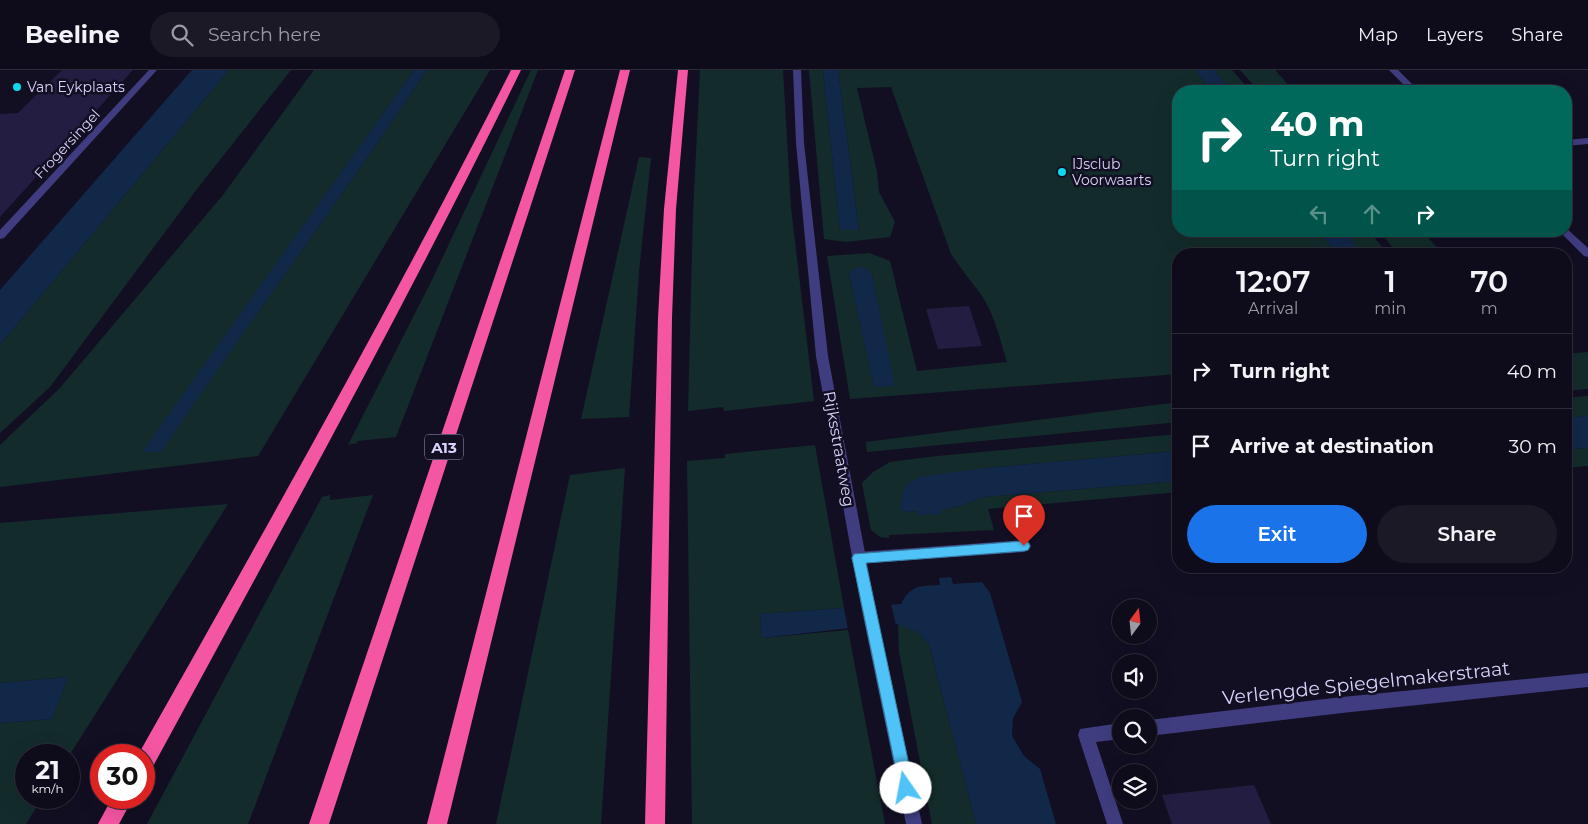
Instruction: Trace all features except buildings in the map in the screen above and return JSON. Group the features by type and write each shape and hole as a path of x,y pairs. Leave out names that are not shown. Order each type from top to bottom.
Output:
{"highway":[{"path":"155,744 339,411 447,209 516,70"},
{"name":"A13","path":"319,824 570,70"},
{"path":"437,824 625,70"},
{"path":"655,824 664,318 670,209 683,70"},
{"path":"108,824 117,809"}],"street":[{"name":"Frogersingel","path":"0,236 153,70"},
{"name":"Rijksstraatweg","path":"796,70 800,143 822,356 858,558 914,824"},
{"path":"1393,70 1409,85"},
{"path":"1572,142 1588,141"},
{"path":"1570,237 1588,254"},
{"path":"858,558 1024,546"},
{"name":"Verlengde Spiegelmakerstraat","path":"1157,727 1342,705 1588,680"},
{"path":"1112,732 1086,735 1115,824"}],"green space":[{"path":"229,70 291,70 197,189 50,387 0,433 0,345"},
{"path":"314,70 414,70 143,452 161,451 427,70 490,70 258,456 0,487 0,445 60,388 223,195"},
{"path":"531,70 538,70 396,437 358,441 348,445 432,280"},
{"path":"700,70 783,70 791,208 814,401 724,411 723,407 688,411 693,214"},
{"name":"IJsclub Voorwaarts","path":"809,70 823,70 840,230 859,229 838,70 1195,70 1206,85 1172,85 1172,237 1324,237 1332,248 1172,248 1172,375 850,399 827,256 869,253 890,261 917,371 1007,362 987,303 951,254 891,87 857,88 877,172 879,192 895,222 890,237 846,242 824,239","holes":["869,272 872,275 894,386 874,386 849,274"]},
{"path":"1214,70 1232,70 1245,85 1226,85"},
{"path":"1240,70 1275,70 1289,85 1254,85"},
{"path":"639,157 651,158 639,272 629,417 581,419"},
{"path":"1349,237 1374,237 1383,248 1357,248"},
{"path":"1384,237 1427,237 1438,248 1393,248"},
{"path":"1588,352 1588,389 1572,390 1572,353"},
{"path":"1588,396 1588,416 1572,417 1572,397"},
{"path":"1172,403 1172,423 867,452 866,442"},
{"path":"1172,435 1172,452 986,468 906,512 941,513 940,510 960,506 983,497 1172,482 1172,493 988,509 994,530 889,535 889,538 880,537 871,530 862,483 873,472 890,462"},
{"path":"815,445 844,608 760,614 762,638 848,630 885,824 692,824 687,461 725,458 725,454"},
{"path":"1588,448 1588,466 1572,467 1572,449"},
{"path":"625,468 601,824 496,824 570,475"},
{"path":"330,495 330,500 373,495 248,824 147,824 322,497"},
{"path":"228,504 77,744 15,744 15,809 35,809 26,824 0,824 0,723 52,719 68,677 0,683 0,523"},
{"path":"898,624 917,632 929,644 976,824 932,824 899,652"}],"water":[{"path":"192,70 229,70 0,345 0,290"},
{"path":"414,70 427,70 161,452 142,452"},
{"path":"823,70 838,70 859,230 840,230"},
{"path":"1195,70 1214,70 1226,85 1206,85"},
{"path":"1324,237 1349,237 1357,248 1332,248"},
{"path":"861,267 867,269 872,275 895,386 874,387 849,274 851,270"},
{"path":"1588,416 1588,448 1572,449 1572,417"},
{"path":"1172,452 1172,482 983,497 960,506 941,510 941,514 919,515 917,511 906,512 899,509 905,486 919,477 986,468"},
{"path":"951,577 953,584 982,582 990,593 1022,702 1013,718 1012,736 1024,756 1040,769 1056,824 976,824 929,644 917,632 894,623 762,638 760,614 901,604 912,590 921,586 940,585 939,578"},
{"path":"68,677 52,719 0,723 0,683"}],"pier":[{"path":"891,604 896,625 848,630 844,608"}],"place":[{"name":"Van Eykplaats","path":"17,87"},
{"name":"IJsclub Voorwaarts","path":"1062,172"}],"route":[{"path":"906,788 858,558 1024,546"}]}
